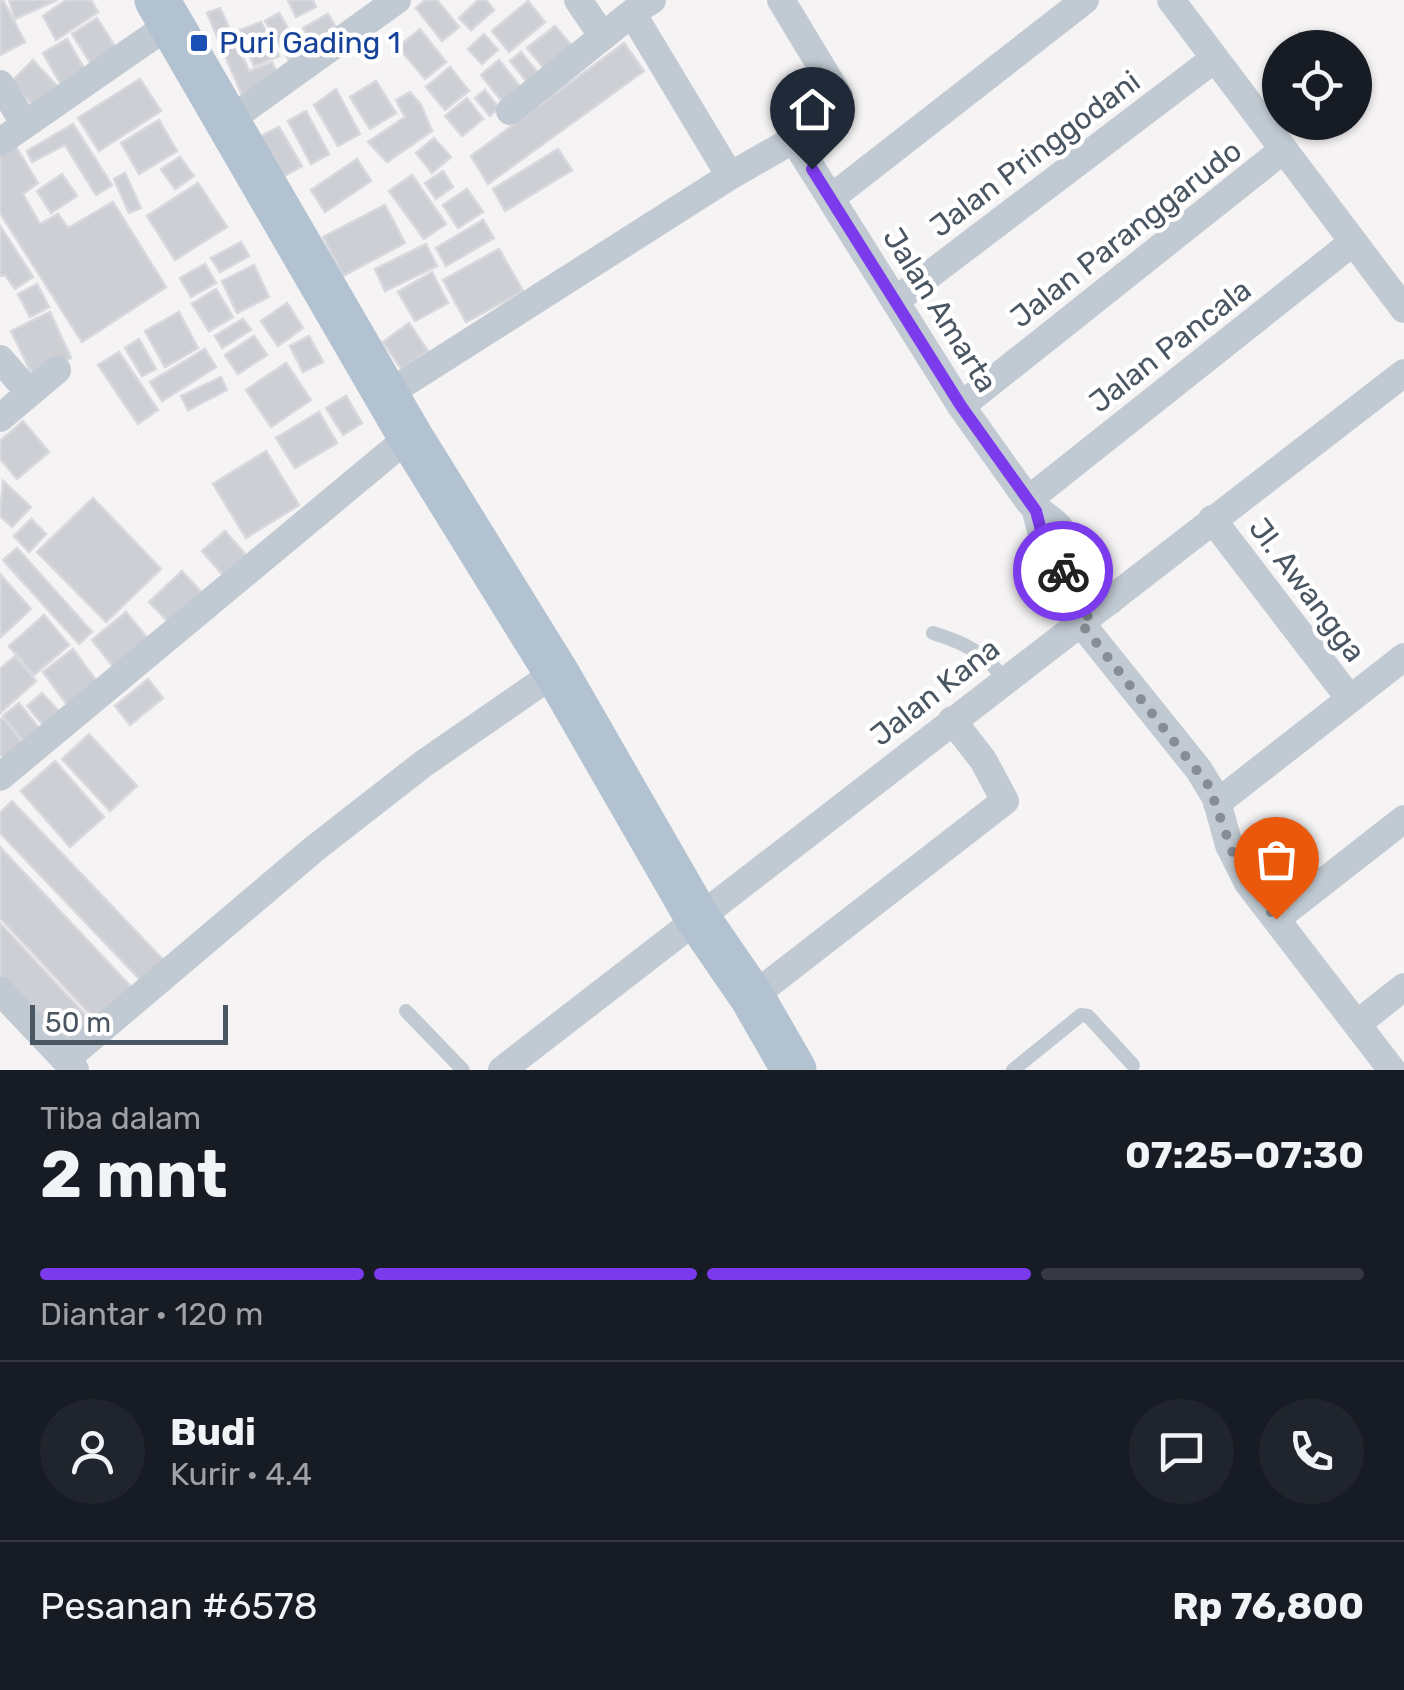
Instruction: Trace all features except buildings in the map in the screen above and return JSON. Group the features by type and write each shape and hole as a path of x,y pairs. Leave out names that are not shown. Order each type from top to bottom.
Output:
{"main road":[{"path":"163,12 410,436 556,672 697,917 752,997 794,1070"}],"street":[{"path":"227,122 397,0"},
{"path":"578,0 602,35"},
{"path":"386,394 730,176 829,120 841,108 839,96 780,0"},
{"path":"831,198 1085,0"},
{"path":"1171,0 1404,308"},
{"path":"510,111 642,6 730,176"},
{"path":"0,142 163,12"},
{"name":"Jalan Pringgodani","path":"896,301 1214,59"},
{"path":"0,84 25,124"},
{"name":"Jalan Amarta","path":"794,140 961,406 1032,506 1042,534 1209,786 1236,862 1392,1070"},
{"name":"Jalan Paranggarudo","path":"961,406 1283,150"},
{"name":"Jalan Pancala","path":"1032,506 1353,242"},
{"path":"0,359 29,392"},
{"path":"0,418 57,370"},
{"name":"Jalan Kana","path":"502,1070 1404,374"},
{"path":"2,770 410,436"},
{"name":"Jl. Awangga","path":"1212,520 1350,699"},
{"path":"1217,803 1404,657"},
{"path":"0,990 70,1065 314,848 423,764 556,672"},
{"path":"752,997 1005,800 993,776 952,720"},
{"path":"1276,919 1404,819"},
{"path":"1357,1024 1404,987"}],"lane":[{"path":"933,633 963,642 995,667 1004,680"},
{"path":"406,1011 463,1070"},
{"path":"1013,1070 1081,1015 1088,1016 1133,1065"}],"way so far":[{"path":"1063,571 1090,614 1080,622 1209,786 1236,862 1276,919"}],"place":[{"name":"Puri Gading 1","path":"199,43"}],"route":[{"path":"812,169 961,406 1036,511 1042,534 1063,571"}]}
